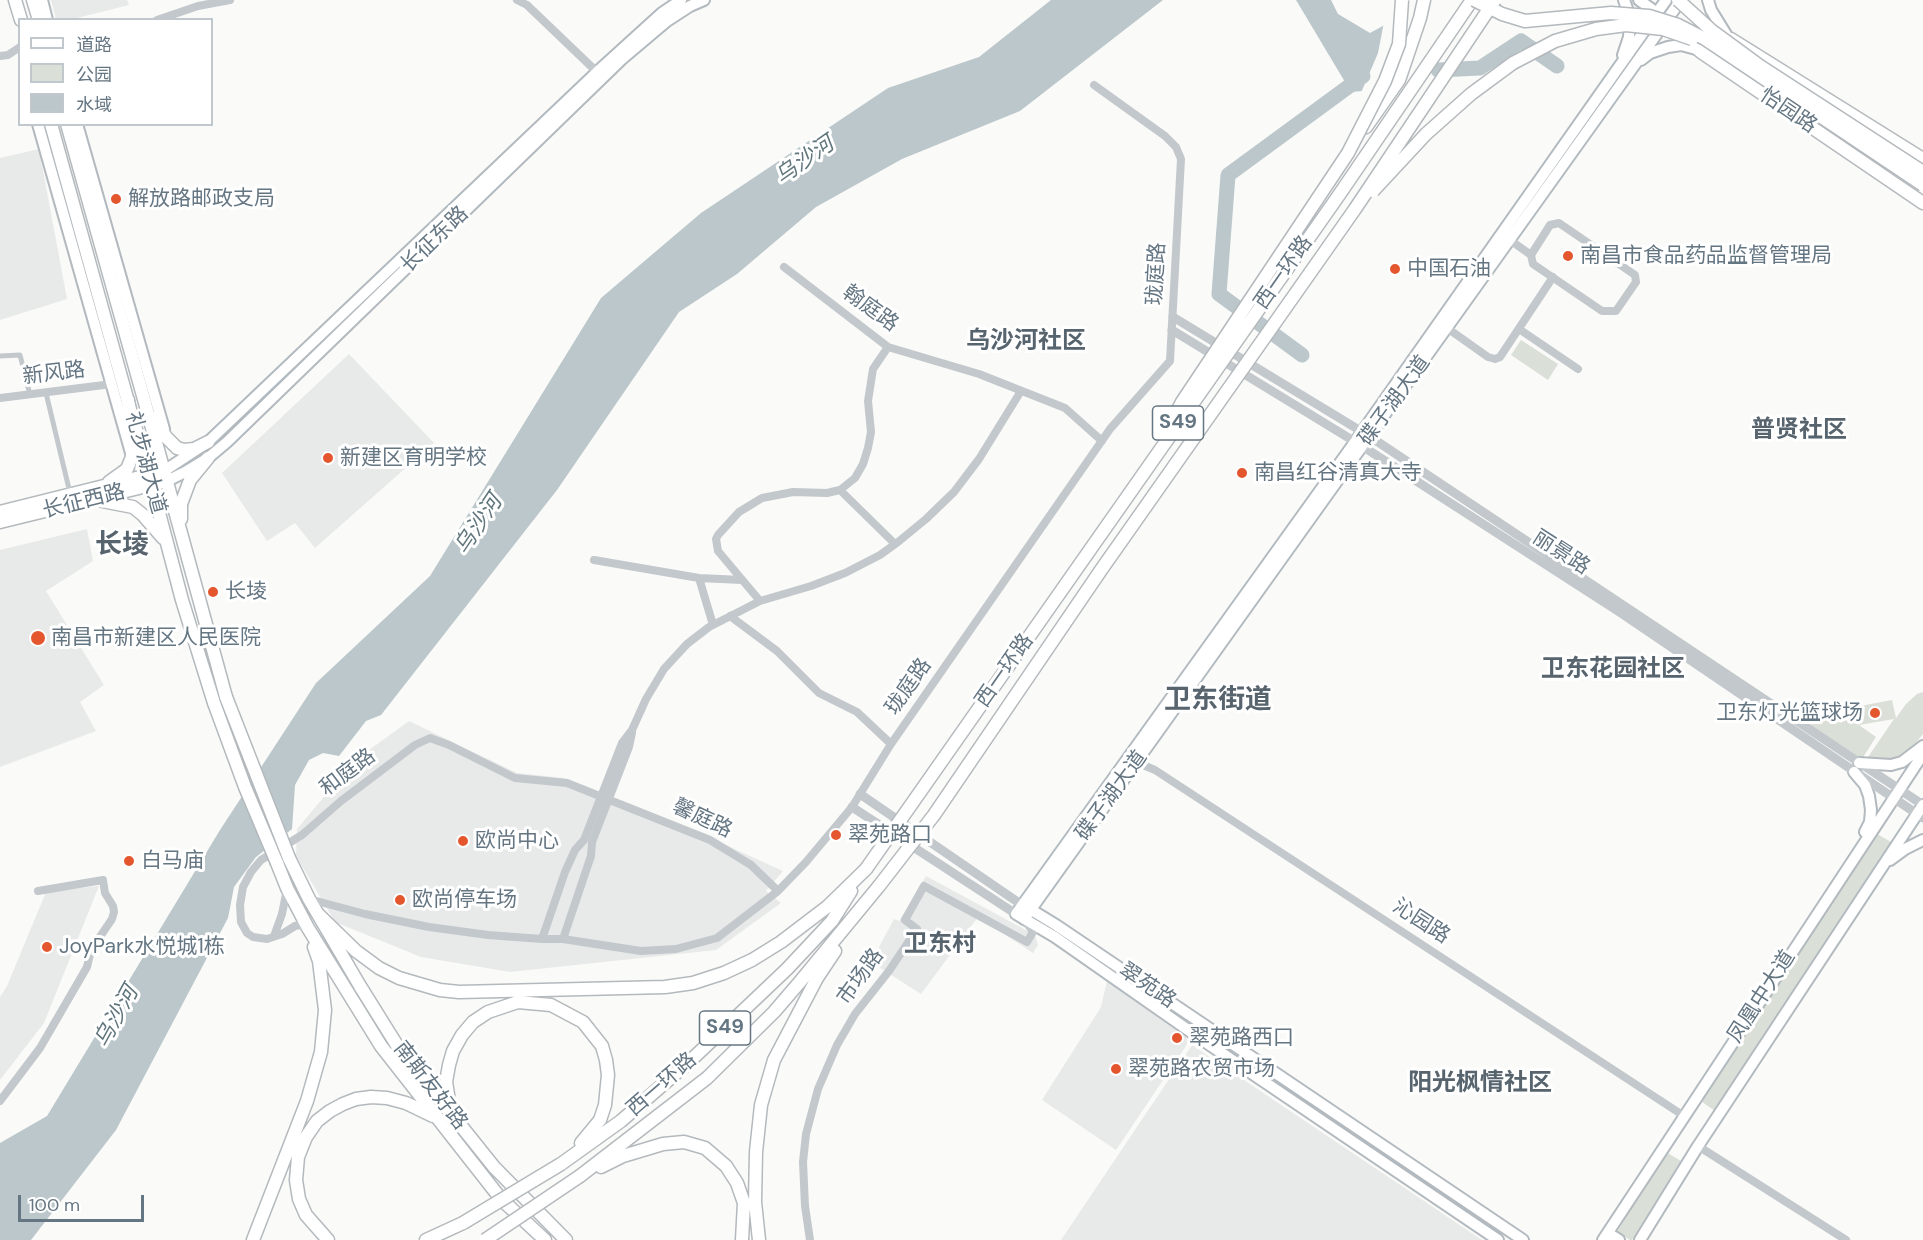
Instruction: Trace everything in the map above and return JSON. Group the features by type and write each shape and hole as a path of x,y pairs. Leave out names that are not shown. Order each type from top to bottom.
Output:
{"main road":[{"path":"15,0 20,18"},
{"path":"33,0 38,18"},
{"path":"42,0 46,18"},
{"name":"长征东路","path":"166,476 208,442 597,72 662,13 681,0"},
{"name":"长征东路","path":"166,476 185,472 208,458 235,435 622,59 667,21 704,0"},
{"path":"1348,153 1385,81 1399,44 1402,0"},
{"path":"1145,472 1182,402 1398,80 1424,0"},
{"path":"1473,0 1502,14 1525,21 1611,13 1649,16 1687,30 1754,67 1923,172"},
{"name":"西一环路","path":"432,1240 561,1164 621,1121 689,1062 787,969 831,921 1473,0"},
{"name":"西一环路","path":"485,1240 580,1176 707,1078 793,991 879,886 934,815 1101,570 1355,209 1495,0"},
{"path":"1617,70 1629,37 1630,17 1624,0"},
{"path":"1639,0 1662,17"},
{"path":"1708,0 1711,10 1727,36"},
{"path":"1677,1 1754,67 1923,185"},
{"name":"碟子湖大道","path":"1023,912 1136,762 1617,70 1677,1"},
{"name":"怡园路","path":"1677,1 1727,36 1923,159"},
{"name":"碟子湖大道","path":"1366,434 1448,327 1510,240 1633,65 1662,17"},
{"name":"怡园路","path":"1662,17 1701,52 1923,204"},
{"path":"1355,209 1426,134 1471,94 1513,63 1555,41 1596,29 1626,25 1663,29 1700,41 1754,67"},
{"path":"1633,65 1650,53 1668,46 1681,45 1701,52"},
{"path":"39,126 132,457"},
{"name":"礼步湖大道","path":"52,126 182,600 214,703 245,787 287,888 308,928"},
{"name":"礼步湖大道","path":"68,126 226,697 289,858 318,914"},
{"path":"77,126 166,437"},
{"path":"144,398 166,437 177,448 194,449 208,442"},
{"path":"104,486 127,469 132,457 133,437 128,400"},
{"name":"碟子湖大道","path":"1023,912 1359,444"},
{"path":"180,530 185,492 196,470 208,458"},
{"name":"长征西路","path":"0,522 93,500 166,476"},
{"name":"长征西路","path":"0,512 104,486 150,480"},
{"path":"93,500 133,507 166,541"},
{"path":"1851,862 1870,822 1871,810 1865,785 1857,767 1902,762 1923,746"},
{"name":"凤凰中大道","path":"1605,1236 1923,754"},
{"name":"凤凰中大道","path":"1640,1240 1698,1146 1921,811"},
{"path":"1883,866 1905,849 1923,840"},
{"path":"318,914 356,951 379,968 422,986 459,992 665,987 693,983 724,974 752,960 781,942 827,907 866,869"},
{"path":"759,1240 755,1202 756,1152 762,1105 774,1060 817,978 879,886"},
{"name":"翠苑路","path":"1023,912 1201,1039 1498,1240"},
{"name":"翠苑路","path":"1023,912 1523,1240"},
{"name":"南斯友好路","path":"318,914 398,1047 494,1167 566,1240"},
{"path":"253,1240 308,1101 321,1052 325,1024 324,996 319,961 308,928"},
{"name":"南斯友好路","path":"308,928 381,1046 501,1199 545,1240"},
{"path":"451,1114 446,1082 448,1065 457,1043 473,1022 488,1012 518,1002 551,1005 567,1012 583,1022 602,1046 608,1075 608,1090 600,1120 561,1164"},
{"path":"328,1240 306,1215 299,1199 296,1180 298,1157 306,1137 317,1121 343,1104 371,1097 406,1103 436,1118"},
{"path":"580,1176 623,1156 663,1144 684,1142 705,1148 726,1166 737,1183 744,1203 742,1240"},
{"path":"426,1240 463,1223"},
{"path":"1605,1236 1619,1240"}],"street":[{"path":"164,18 198,6 230,0"},
{"path":"517,0 528,2 597,72"},
{"path":"0,56 8,55 18,48"},
{"name":"珑庭路","path":"309,899 365,914 429,927 488,935 563,939 641,951 676,949 717,938 778,891 806,862 852,807 891,744 1102,441 1170,361 1181,159 1176,147 1165,136 1094,85"},
{"path":"1510,240 1531,255 1533,264 1602,311 1610,313 1616,311 1636,282 1635,275 1559,223 1550,225 1531,255"},
{"name":"翰庭路","path":"784,267 888,347 979,375 1065,408 1102,441"},
{"path":"1448,327 1488,357 1495,359 1500,357 1553,278"},
{"name":"丽景路","path":"1173,317 1366,434 1921,811"},
{"path":"1519,329 1578,369"},
{"name":"丽景路","path":"1172,330 1359,444 1857,767"},
{"path":"760,602 723,558 716,545 718,535 739,512 752,503 774,494 827,493 840,490 855,478 863,464 871,432 868,401 873,369 888,347"},
{"path":"0,357 20,355 30,395"},
{"name":"新风路","path":"0,398 112,384"},
{"path":"563,939 591,856 592,842 622,743 632,730 646,699 664,669 687,644 713,625 760,602 845,573 880,555 895,544 954,492 979,459 1021,391"},
{"path":"46,393 70,494"},
{"path":"840,490 895,544"},
{"path":"594,560 699,578 741,580"},
{"path":"699,578 713,625"},
{"path":"730,616 777,651 819,693 857,712 891,744"},
{"name":"和庭路","path":"274,936 261,939 253,937 241,922 242,894 251,872 261,860 302,835 334,806 422,740 430,738 439,740 515,778 567,783 605,797"},
{"name":"沁园路","path":"1136,762 1155,770 1684,1116"},
{"name":"翠苑路","path":"860,794 1023,912"},
{"path":"542,939 575,849 584,840 605,797"},
{"name":"馨庭路","path":"605,797 710,840 751,865 778,891"},
{"name":"翠苑路","path":"852,807 1023,912"},
{"path":"0,1101 40,1048 87,967 91,950 112,919 114,912 105,893 103,880 38,891"},
{"name":"市场路","path":"810,1240 805,1206 803,1162 806,1134 818,1089 837,1044 855,1014 889,971 916,929 905,920 924,886 1027,942 1033,932 1023,912"},
{"path":"274,936 282,914 287,888"},
{"path":"274,936 299,925 308,928"},
{"path":"1698,1146 1846,1240"}],"shaded area":[{"path":"51,0 127,0 129,5 77,18 56,18"},
{"path":"39,149 67,299 0,320 0,158"},
{"name":"新建区育明学校","path":"349,354 434,443 315,548 295,523 267,541 222,473"},
{"name":"南昌市新建区人民医院","path":"87,529 93,561 46,591 104,685 80,702 96,731 0,767 0,550"},
{"path":"409,721 517,773 564,778 717,841 783,871 766,891 781,903 716,950 510,972 421,957 335,922 296,856 297,829 354,761"},
{"path":"926,876 1035,935 1038,945 1033,953 978,917 921,994 871,962 894,919 899,921"},
{"path":"99,886 44,1023 0,1080 0,997 7,986 46,892"},
{"name":"翠苑路农贸市场","path":"1107,981 1190,1040 1116,1150 1042,1100 1101,1007"},
{"path":"1192,1045 1482,1240 1061,1240"}],"green space":[{"path":"1521,340 1558,364 1548,380 1511,355"},
{"path":"1923,692 1923,734 1911,749 1887,761 1868,757 1894,719 1859,725 1876,737 1862,759 1810,725 1838,712 1858,725 1855,707 1892,700 1896,718 1906,704 1917,694"},
{"path":"1877,834 1893,843 1718,1113 1702,1102"},
{"path":"1666,1152 1681,1161 1630,1240 1617,1232"}],"water":[{"name":"乌沙河","path":"1051,0 1163,0 1020,111 902,159 816,207 737,274 679,312 557,490 381,715 366,721 339,756 323,753 309,760 295,785 292,829 256,857 234,887 228,918 116,1130 31,1240 0,1240 0,1143 47,1116 220,830 316,683 430,576 601,298 701,213 888,88 979,57"},
{"path":"1296,0 1331,0 1338,14 1370,33 1410,11 1451,83 1351,92"}],"pier":[{"path":"1409,8 1413,9 1453,84 1360,95 1378,53 1384,22"}],"waterway":[{"path":"1438,70 1480,68 1521,41 1557,66"},
{"path":"1302,355 1219,294 1228,175 1363,76"}],"place":[{"name":"解放路邮政支局","path":"116,199"},
{"name":"南昌市食品药品监督管理局","path":"1568,256"},
{"name":"中国石油","path":"1395,269"},
{"name":"新建区育明学校","path":"328,458"},
{"name":"南昌红谷清真大寺","path":"1242,473"},
{"name":"长堎","path":"213,592"},
{"name":"南昌市新建区人民医院","path":"38,638"},
{"name":"卫东灯光篮球场","path":"1875,713"},
{"name":"翠苑路口","path":"836,835"},
{"name":"欧尚中心","path":"463,841"},
{"name":"白马庙","path":"129,861"},
{"name":"欧尚停车场","path":"400,900"},
{"name":"JoyPark水悦城1栋","path":"47,947"},
{"name":"翠苑路西口","path":"1177,1038"},
{"name":"翠苑路农贸市场","path":"1116,1069"}],"district":[{"name":"乌沙河社区","path":"1026,342"},
{"name":"普贤社区","path":"1799,431"},
{"name":"长堎","path":"122,546"},
{"name":"卫东花园社区","path":"1613,670"},
{"name":"卫东街道","path":"1218,701"},
{"name":"卫东村","path":"940,945"},
{"name":"阳光枫情社区","path":"1480,1084"}]}
